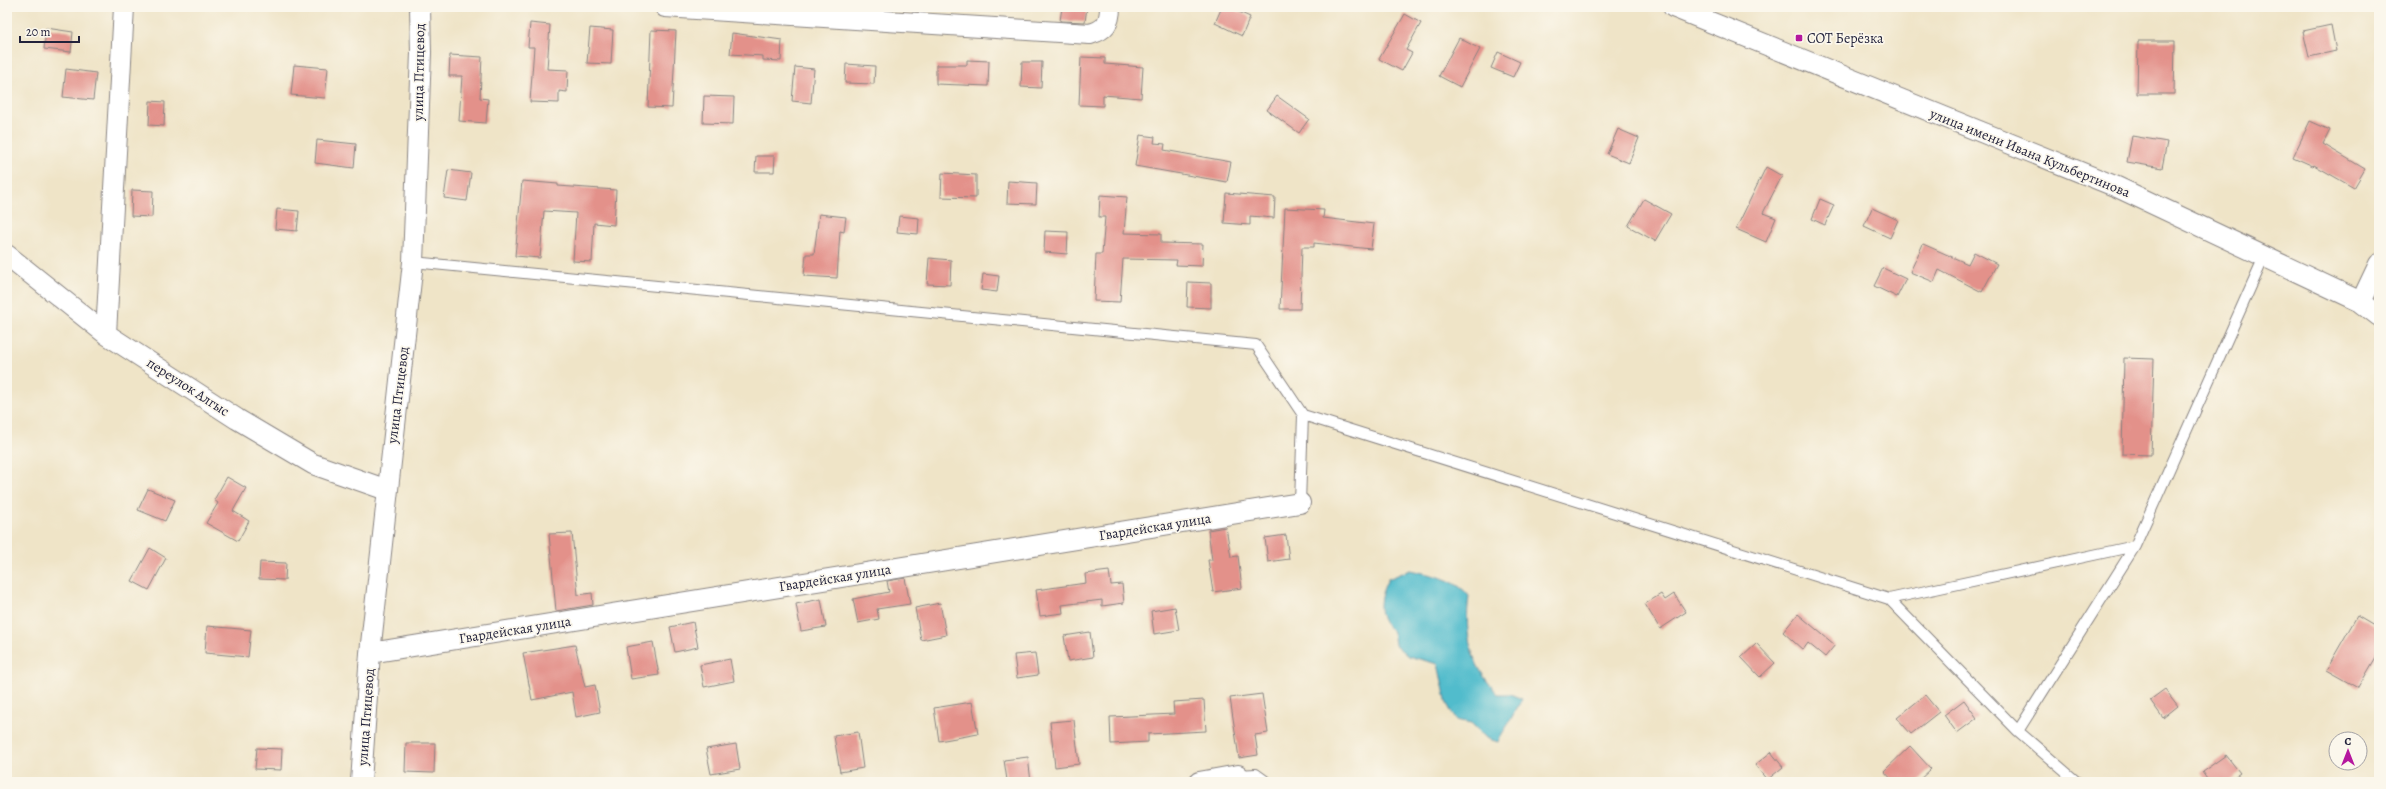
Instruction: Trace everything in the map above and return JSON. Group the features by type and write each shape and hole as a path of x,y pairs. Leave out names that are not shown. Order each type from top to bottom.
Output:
{"street":[{"path":"106,334 124,7"},
{"name":"улица Птицевод","path":"361,782 370,653 386,490 413,262 421,53 420,7"},
{"path":"665,7 1090,34 1100,31 1107,25 1110,7"},
{"name":"улица имени Ивана Кульбертинова","path":"1673,7 2117,188 2362,302 2379,316"},
{"name":"переулок Алгыс","path":"7,255 106,334 237,419 313,464 386,490"},
{"path":"2362,302 2379,264"},
{"name":"Гвардейская улица","path":"370,653 1300,503"},
{"path":"1199,782 1238,775"}],"lane":[{"path":"2018,731 2135,546 2264,257"},
{"path":"413,262 1256,345 1303,415 1300,503"},
{"path":"1303,415 1889,599 2018,731 2077,782"},
{"path":"1889,599 2135,546"},
{"path":"1238,775 1256,774 1267,782"}],"water":[{"path":"1410,570 1450,581 1469,596 1467,624 1469,637 1471,649 1481,672 1498,694 1510,694 1522,699 1498,742 1486,738 1471,723 1456,720 1447,704 1438,664 1408,656 1395,645 1393,633 1382,618 1380,608 1381,598 1388,579"}],"building":[{"path":"1062,7 1087,7 1085,22 1060,21"},
{"path":"1222,7 1228,7 1250,17 1242,36 1215,23"},
{"path":"1405,14 1421,23 1406,50 1412,53 1402,71 1379,59"},
{"path":"530,23 550,25 547,69 568,70 567,92 559,91 559,103 530,102 534,47 528,47"},
{"path":"2331,25 2336,51 2309,57 2303,31"},
{"path":"46,28 73,32 71,52 44,49"},
{"path":"590,28 613,30 611,64 587,63"},
{"path":"651,30 676,31 672,108 648,107"},
{"path":"732,33 782,40 781,61 763,60 763,56 730,54"},
{"path":"1459,38 1480,49 1460,87 1439,76"},
{"path":"2138,41 2175,41 2174,94 2137,94"},
{"path":"1498,52 1520,62 1513,77 1491,68"},
{"path":"450,55 482,57 480,98 488,99 486,123 459,121 462,76 449,76"},
{"path":"1081,57 1105,58 1105,64 1143,67 1141,98 1103,95 1103,106 1079,105"},
{"path":"967,60 989,61 988,86 936,84 936,65 967,65"},
{"path":"1022,62 1042,62 1041,88 1021,87"},
{"path":"846,64 875,66 874,84 845,83"},
{"path":"294,65 328,68 325,98 291,95"},
{"path":"795,67 814,69 811,103 792,101"},
{"path":"66,69 96,73 93,100 63,97"},
{"path":"704,96 734,97 733,124 703,123"},
{"path":"1277,96 1309,119 1299,133 1267,110"},
{"path":"150,101 165,102 164,126 149,125"},
{"path":"2310,121 2330,130 2323,144 2365,169 2354,188 2314,165 2313,166 2293,157"},
{"path":"1618,129 1639,138 1629,163 1607,154"},
{"path":"1140,135 1155,137 1154,143 1165,144 1164,150 1231,162 1227,182 1135,166"},
{"path":"2132,136 2167,142 2162,168 2127,162"},
{"path":"317,140 356,144 354,168 315,163"},
{"path":"756,156 775,156 774,172 755,172"},
{"path":"1766,167 1782,176 1763,213 1776,218 1766,242 1736,229"},
{"path":"448,170 471,173 467,201 444,198"},
{"path":"942,173 976,175 976,198 941,197"},
{"path":"522,181 558,184 558,186 616,190 614,225 594,223 592,262 573,261 576,213 544,211 540,258 515,256"},
{"path":"1008,181 1037,183 1036,204 1007,203"},
{"path":"132,190 153,191 152,217 131,216"},
{"path":"1226,193 1275,197 1274,218 1250,216 1250,225 1224,223"},
{"path":"1100,195 1127,197 1124,233 1161,234 1161,243 1203,244 1202,266 1176,265 1177,260 1123,259 1120,302 1094,301 1096,254 1102,254 1105,217 1099,217"},
{"path":"1644,199 1671,214 1655,241 1628,226"},
{"path":"1820,199 1834,205 1825,225 1812,219"},
{"path":"1285,208 1324,210 1323,218 1374,224 1371,249 1314,243 1314,247 1302,247 1300,309 1280,309"},
{"path":"1872,208 1898,220 1890,238 1864,226"},
{"path":"277,209 299,211 297,231 275,229"},
{"path":"819,214 846,217 844,232 840,231 837,278 804,276 806,254 814,254"},
{"path":"899,216 919,218 918,234 897,232"},
{"path":"1045,231 1068,232 1067,254 1044,252"},
{"path":"1923,244 1968,264 1974,252 1997,264 1982,292 1939,270 1934,282 1910,272"},
{"path":"929,258 951,260 950,285 927,284"},
{"path":"1883,268 1906,279 1897,297 1874,286"},
{"path":"983,274 999,276 997,292 981,290"},
{"path":"1188,282 1211,283 1211,308 1187,307"},
{"path":"2124,358 2154,359 2151,455 2122,454"},
{"path":"227,477 246,488 233,511 249,521 238,541 206,523 218,503 214,500"},
{"path":"148,489 175,500 165,521 138,510"},
{"path":"1226,527 1231,557 1238,556 1242,588 1213,592 1208,560 1212,560 1208,530"},
{"path":"572,533 578,595 592,593 593,605 556,611 549,534"},
{"path":"1286,535 1289,559 1268,562 1265,538"},
{"path":"150,548 166,558 149,590 132,581"},
{"path":"260,562 286,563 285,580 259,579"},
{"path":"1109,571 1111,585 1122,584 1124,603 1102,606 1102,600 1062,605 1063,613 1040,616 1036,590 1086,583 1085,574"},
{"path":"905,578 910,604 877,609 879,619 858,623 853,599 889,592 887,581"},
{"path":"1661,594 1665,600 1674,594 1686,612 1660,629 1645,604"},
{"path":"821,599 826,627 801,631 796,604"},
{"path":"940,603 946,635 921,640 915,608"},
{"path":"1175,607 1179,630 1154,634 1151,611"},
{"path":"1798,614 1835,645 1825,657 1808,643 1803,650 1783,632"},
{"path":"2357,616 2379,629 2379,652 2358,688 2326,670"},
{"path":"693,622 698,647 675,652 670,627"},
{"path":"207,626 251,630 248,657 205,653"},
{"path":"1090,632 1093,657 1068,661 1064,636"},
{"path":"653,642 659,675 631,679 626,647"},
{"path":"1756,643 1775,663 1760,677 1741,657"},
{"path":"575,645 585,687 595,685 600,712 576,717 572,692 532,700 523,653"},
{"path":"1035,653 1038,675 1017,678 1014,655"},
{"path":"730,659 734,681 704,687 700,665"},
{"path":"2165,689 2178,706 2163,718 2150,700"},
{"path":"1262,694 1268,733 1255,735 1258,755 1239,758 1230,698"},
{"path":"1925,695 1939,712 1911,734 1897,718"},
{"path":"1204,700 1206,731 1148,734 1148,742 1111,744 1110,717 1174,714 1173,702"},
{"path":"1964,700 1977,718 1957,733 1944,715"},
{"path":"972,702 978,734 939,741 934,708"},
{"path":"1074,720 1079,764 1055,767 1050,722"},
{"path":"858,732 863,768 840,772 834,736"},
{"path":"406,743 435,743 434,773 405,772"},
{"path":"736,744 740,769 711,774 706,749"},
{"path":"1910,746 1931,769 1917,782 1894,782 1884,771"},
{"path":"257,748 282,749 281,770 255,769"},
{"path":"1771,752 1783,767 1767,780 1755,765"},
{"path":"2226,755 2240,773 2227,782 2209,782 2202,772"},
{"path":"1028,757 1031,782 1007,780 1004,760"}],"place":[{"name":"СОТ Берёзка","path":"1799,38"}]}
